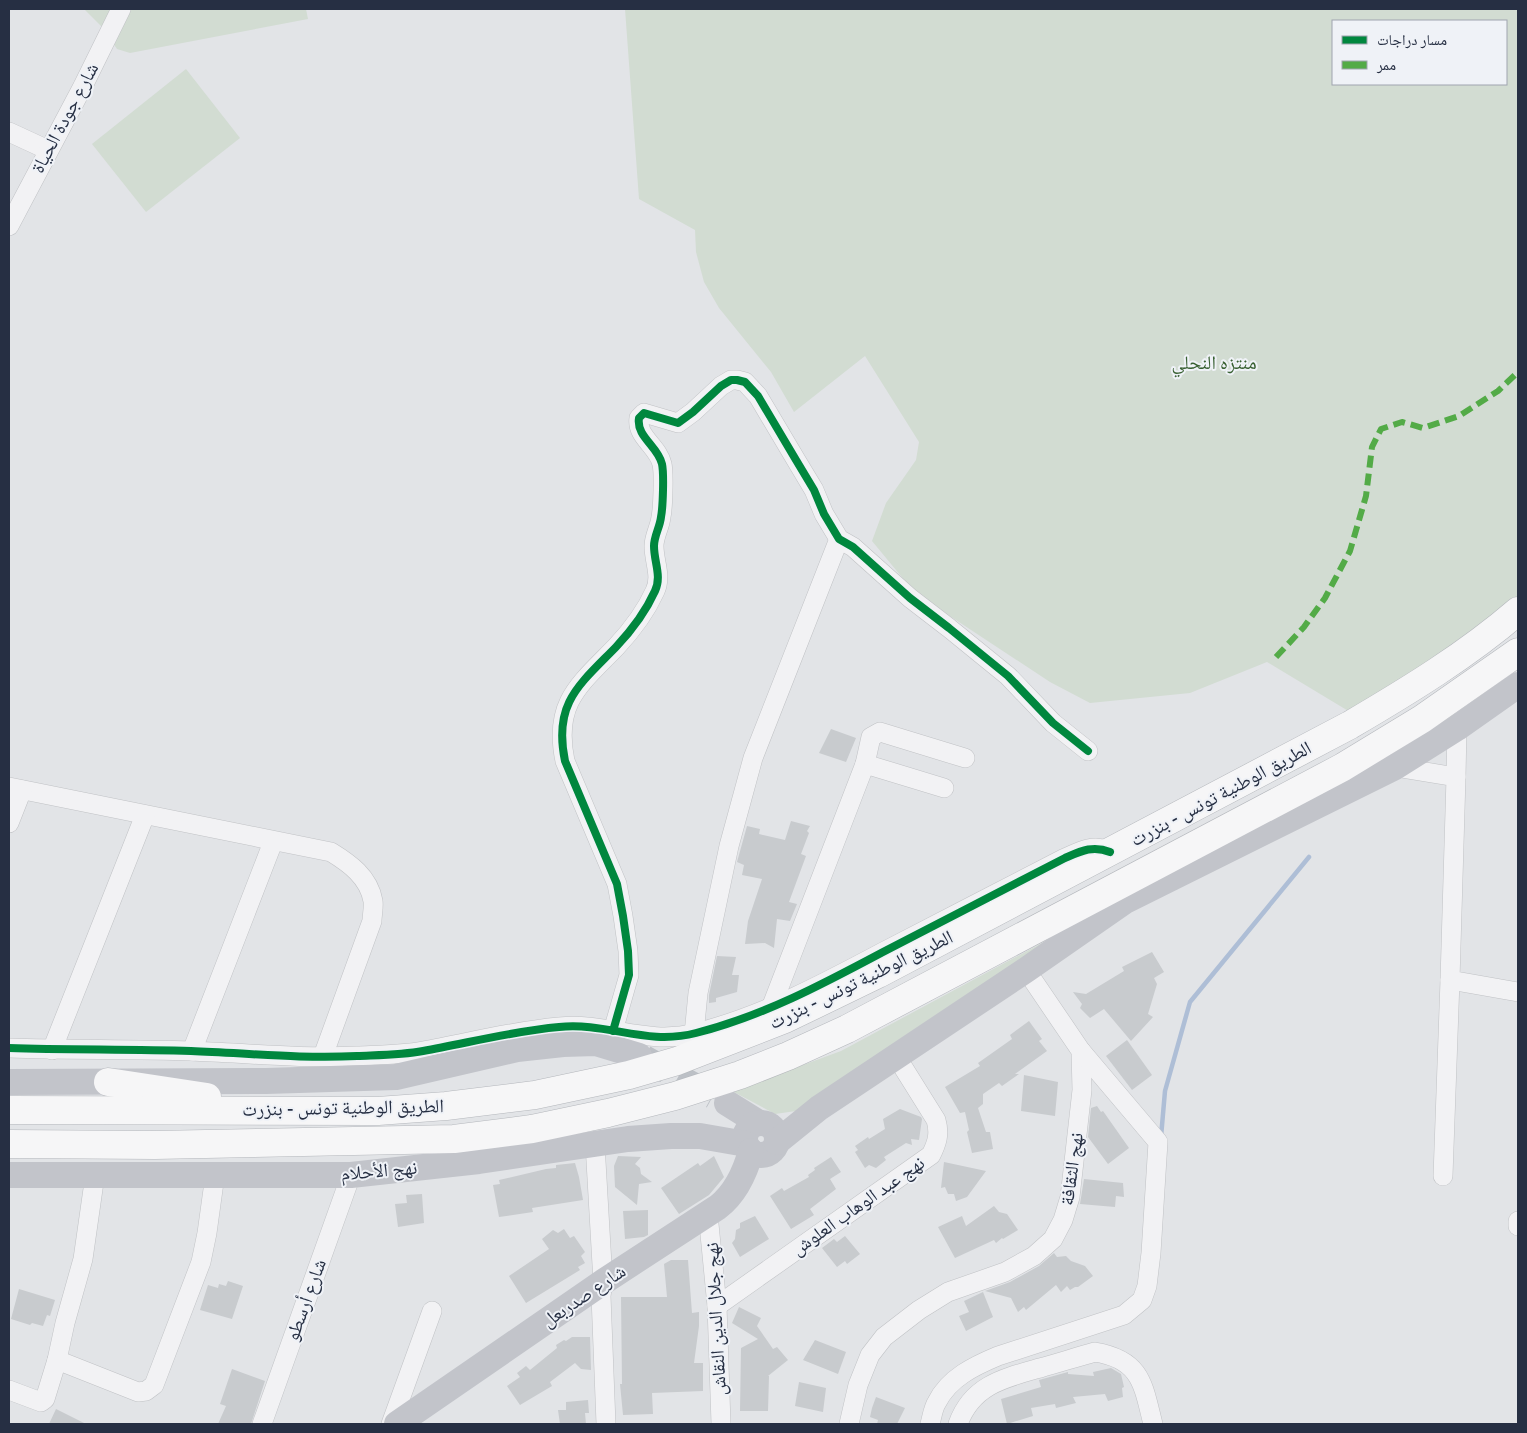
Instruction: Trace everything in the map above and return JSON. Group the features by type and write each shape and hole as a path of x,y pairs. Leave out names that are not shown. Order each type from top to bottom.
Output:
{"highway":[{"name":"الطريق الوطنية تونس - بنزرت","path":"9,1110 378,1111 535,1096 629,1075 677,1061 785,1019 878,974 1350,725 1402,695 1492,634 1518,612"},
{"name":"الطريق الوطنية تونس - بنزرت","path":"9,1144 155,1144 454,1139 532,1129 608,1113 674,1096 740,1075 788,1056 847,1029 1343,767 1422,720 1518,652"},
{"path":"108,1082 213,1098 446,1106"}],"street":[{"name":"شارع جودة الحياة","path":"9,226 83,86 121,9"},
{"path":"9,132 48,150"},
{"path":"614,1031 629,975 623,916 617,884 565,760 562,742 562,722 567,705 577,687 631,629 656,590 658,578 654,547 661,516 662,464 659,455 639,428 639,418 644,413 678,423 731,380 745,382 758,396 814,490 824,514 839,539 853,547 910,598 1008,676 1053,723 1088,751"},
{"path":"694,1034 698,993 727,855 752,758 839,539"},
{"path":"727,1103 762,1140 819,1108 1026,970 1125,901 1395,767 1457,728 1518,685"},
{"path":"1443,1176 1457,728"},
{"path":"772,1008 865,764 870,741 876,733 880,732 965,758"},
{"path":"865,764 944,788"},
{"path":"1395,767 1456,777"},
{"path":"9,823 15,789 330,852 351,865 366,883 373,901 372,921 323,1056"},
{"path":"52,1050 145,815"},
{"path":"192,1051 273,842"},
{"path":"9,1048 192,1051 266,1056 354,1056 421,1051 560,1027 589,1026 660,1038 694,1034 736,1022 772,1008 862,964 1065,858 1090,848 1101,848 1110,852"},
{"path":"930,1424 936,1403 947,1386 979,1364 1124,1315 1133,1309 1144,1295 1151,1253 1158,1142 1081,1051 1026,970"},
{"path":"1450,980 1518,992"},
{"path":"9,1082 266,1081 396,1077 517,1049 563,1044 596,1043 640,1056"},
{"name":"نهج الثقافة","path":"849,1424 858,1385 870,1355 884,1338 918,1310 948,1292 1005,1272 1034,1256 1053,1239 1063,1220 1070,1197 1082,1090 1081,1051"},
{"name":"نهج عبد الوهاب العلوش","path":"717,1306 931,1155 937,1144 939,1131 936,1120 896,1056"},
{"name":"نهج الأحلام","path":"9,1175 351,1175 479,1161 595,1144 671,1136 762,1140"},
{"name":"شارع صدربعل","path":"397,1424 709,1218 732,1194 762,1140"},
{"path":"595,1144 606,1424"},
{"path":"9,1390 41,1402 45,1399 83,1259 95,1175"},
{"path":"57,1360 138,1392 146,1391 154,1385 201,1262 215,1175"},
{"name":"شارع أرسطو","path":"262,1424 351,1175"},
{"name":"نهج جلال الدين النقاش","path":"709,1218 717,1306 721,1424"},
{"path":"1518,1220 1518,1226"},
{"name":"شارع صدربعل","path":"414,1424 602,1289"},
{"path":"391,1424 432,1311"},
{"path":"958,1424 972,1399 1000,1380 1095,1352 1108,1354 1135,1370 1143,1383 1153,1424"}],"green space":[{"path":"84,9 306,9 308,19 130,53 117,49 102,27"},
{"name":"منتزه النحلي","path":"625,9 1518,9 1518,601 1355,715 1267,662 1190,693 1090,703 1050,682 915,593 872,541 886,503 916,460 919,442 865,356 794,412 771,372 719,308 704,282 696,252 695,230 639,199"},
{"path":"186,69 240,138 146,212 92,144"},
{"path":"1081,922 796,1111 775,1114 732,1091 841,1051"}],"building":[{"path":"831,729 856,738 846,762 819,753"},
{"path":"791,821 810,826 801,854 806,856 789,902 797,904 790,921 777,919 774,948 765,943 745,944 748,921 762,879 742,875 744,865 737,862 747,826 760,829 759,834 785,840"},
{"path":"1152,952 1164,972 1154,978 1157,984 1148,1014 1153,1017 1131,1041 1104,1009 1090,1018 1080,1008 1082,1004 1073,992 1086,994 1124,971 1122,967"},
{"path":"717,956 736,957 732,975 739,975 737,992 716,998 716,1002 709,1003 709,995"},
{"path":"1029,1021 1042,1039 1039,1041 1047,1051 1002,1086 999,1083 983,1094 983,1104 978,1108 986,1132 990,1132 993,1149 972,1153 965,1112 960,1113 945,1087 980,1066 978,1063 1012,1039 1010,1035"},
{"path":"1127,1040 1152,1075 1132,1090 1106,1056"},
{"path":"1024,1075 1058,1082 1055,1116 1021,1111"},
{"path":"1097,1106 1101,1112 1103,1111 1129,1148 1108,1164 1088,1137 1091,1108"},
{"path":"900,1109 921,1117 919,1140 911,1139 912,1145 906,1143 884,1157 886,1160 876,1168 869,1165 865,1168 855,1152 858,1150 855,1146 885,1129 883,1119"},
{"path":"618,1156 641,1157 635,1164 640,1168 641,1174 652,1182 639,1184 637,1205 615,1187 614,1166"},
{"path":"714,1156 724,1177 709,1195 679,1214 661,1188 698,1163 700,1166"},
{"path":"831,1157 841,1172 830,1179 836,1189 810,1209 814,1215 791,1229 770,1196 782,1188 784,1191 809,1177 808,1175 815,1170 814,1168"},
{"path":"944,1162 986,1171 967,1197 956,1201 954,1194 948,1194 945,1187 941,1188"},
{"path":"575,1163 583,1200 532,1208 533,1212 499,1217 493,1185 500,1184 499,1180 556,1168 556,1165"},
{"path":"1084,1179 1123,1183 1124,1197 1116,1196 1115,1207 1080,1204"},
{"path":"422,1194 424,1223 398,1227 395,1204 407,1203 406,1195"},
{"path":"994,1206 999,1212 1007,1214 1018,1230 996,1243 994,1240 955,1258 938,1227 962,1216 966,1226"},
{"path":"648,1210 648,1235 625,1239 623,1211"},
{"path":"755,1216 769,1239 740,1257 732,1243 735,1239 736,1230 740,1228 740,1223"},
{"path":"564,1229 570,1238 574,1236 585,1252 581,1256 585,1263 578,1267 580,1270 526,1303 509,1276 549,1249 542,1239 553,1230 558,1233"},
{"path":"845,1236 860,1254 847,1264 845,1261 837,1267 822,1248 834,1239 837,1242"},
{"path":"1054,1253 1057,1257 1066,1256 1071,1261 1085,1266 1093,1276 1078,1287 1070,1290 1067,1286 1061,1292 1056,1285 1026,1310 1024,1307 1018,1312 1011,1298 985,1291 1010,1282 1039,1266"},
{"path":"671,1260 688,1260 692,1313 699,1312 694,1363 703,1363 703,1391 652,1393 653,1414 623,1415 620,1384 622,1384 621,1297 667,1297 664,1264"},
{"path":"228,1281 243,1286 232,1319 200,1310 208,1285 218,1288 219,1284 226,1286"},
{"path":"19,1289 55,1300 50,1316 47,1315 43,1326 32,1323 30,1325 11,1319"},
{"path":"983,1292 993,1317 966,1331 959,1316 969,1312 964,1301"},
{"path":"739,1307 761,1318 757,1326 773,1349 777,1347 788,1360 768,1376 768,1411 740,1411 741,1348 758,1339 732,1323"},
{"path":"572,1337 590,1337 591,1370 581,1369 575,1363 550,1382 552,1386 520,1405 507,1386 520,1377 517,1373 526,1366 530,1370 557,1348 556,1345"},
{"path":"815,1340 846,1352 838,1374 803,1360"},
{"path":"1111,1368 1121,1374 1124,1387 1122,1388 1123,1397 1108,1401 1105,1394 1073,1397 1076,1403 1056,1408 1055,1404 1031,1408 1033,1416 1007,1424 1001,1399 1041,1387 1039,1380 1068,1372 1068,1374 1094,1376 1093,1372"},
{"path":"232,1369 265,1381 251,1424 218,1424 226,1406 220,1404"},
{"path":"799,1382 826,1388 823,1412 795,1406"},
{"path":"876,1397 905,1408 897,1424 877,1424 878,1420 870,1417"},
{"path":"588,1400 589,1413 585,1413 586,1424 560,1424 558,1410 566,1410 566,1402"},
{"path":"56,1409 86,1424 49,1424"}],"waterway":[{"path":"1161,1137 1165,1091 1190,1002 1309,857"}],"tunnel":[{"path":"644,1058 713,1096"}],"marked path":[{"path":"1276,657 1304,627 1325,598 1350,551 1366,496 1372,447 1381,429 1402,422 1423,428 1459,416 1498,391 1518,372"}],"cycle path":[{"path":"613,1031 629,975 623,916 617,884 565,761 562,741 566,709 572,696 580,684 633,628 647,606 657,585 658,574 654,546 662,512 663,468 660,458 641,431 639,418 644,413 678,423 721,386 731,380 745,382 758,396 814,490 824,514 839,539 853,547 910,598 1008,676 1053,723 1088,751"},
{"path":"9,1048 168,1050 336,1057 415,1052 508,1034 559,1027 577,1026 660,1037 696,1033 745,1018 792,998 1071,855 1093,849 1110,852"}]}
